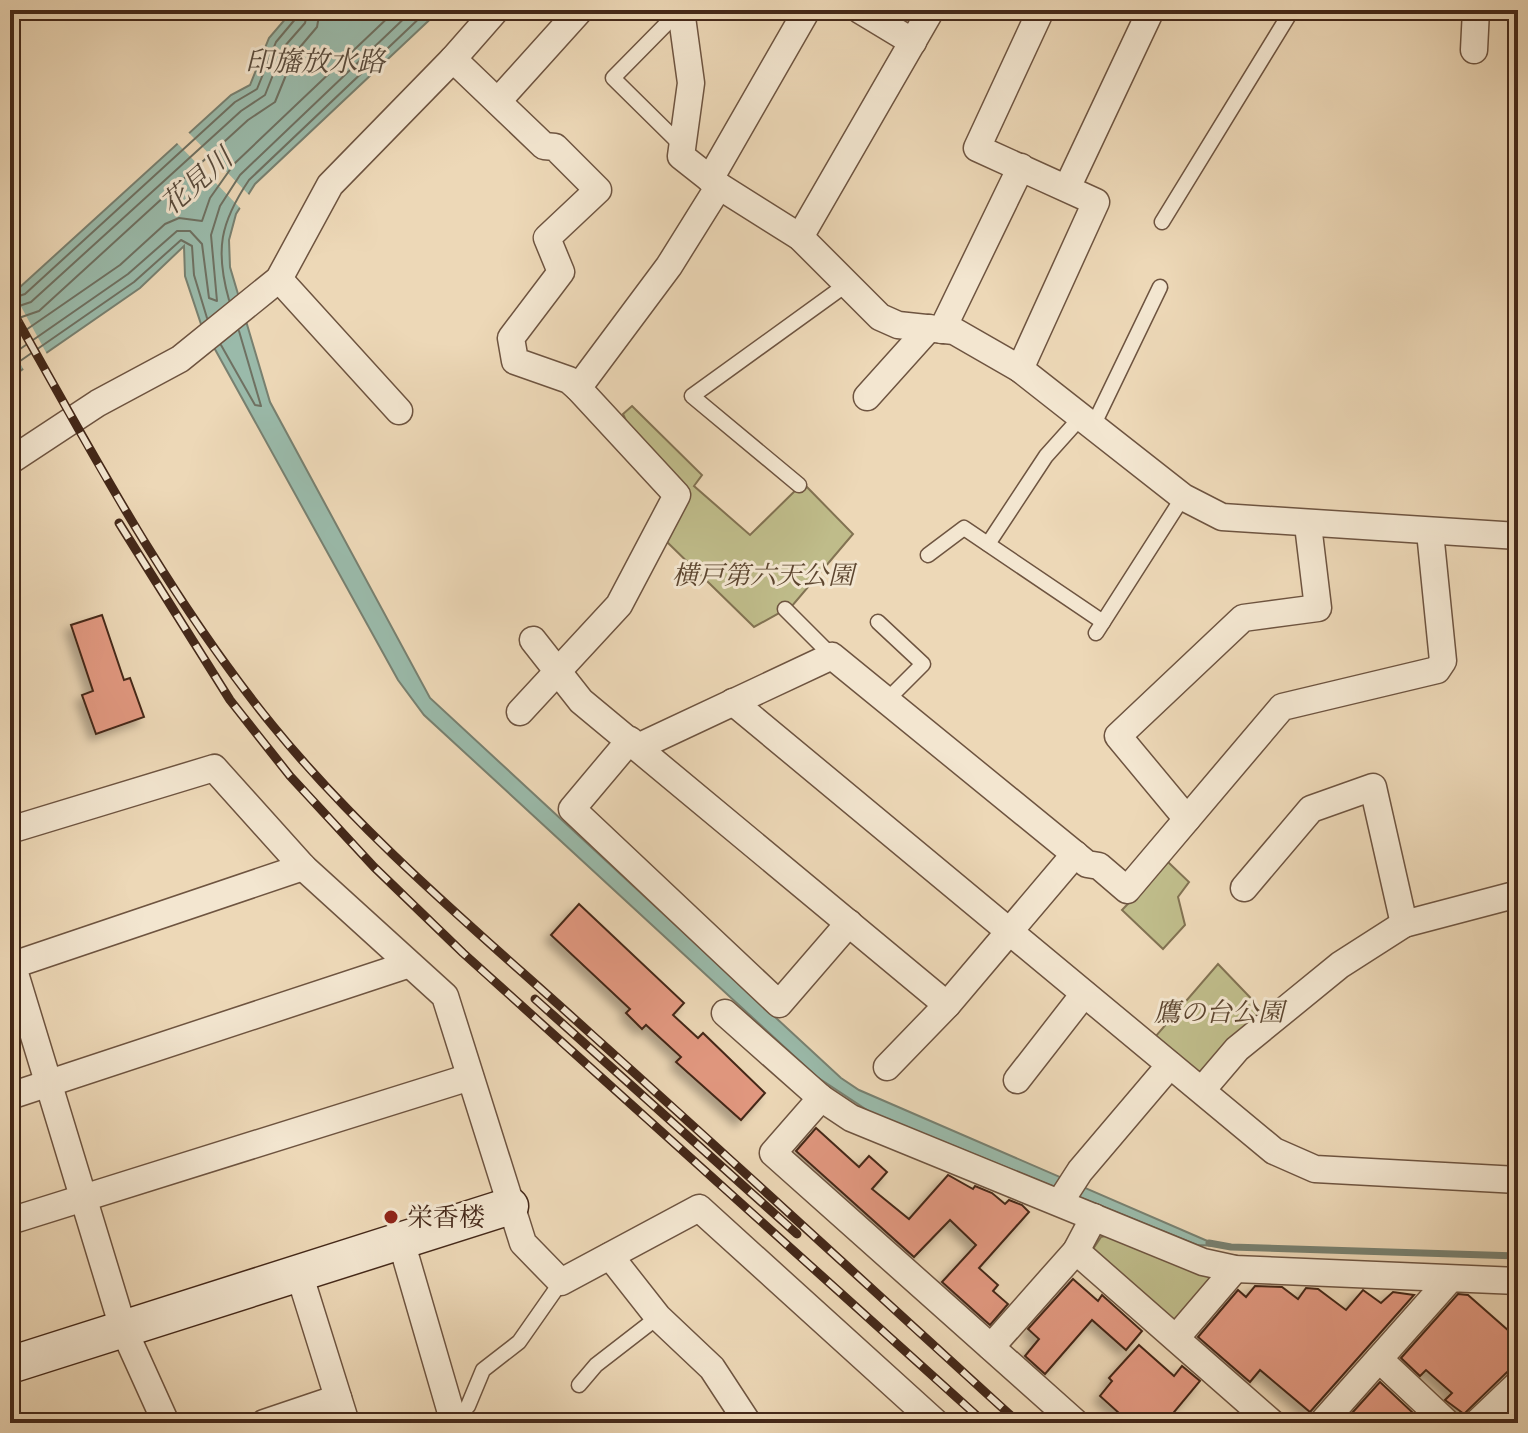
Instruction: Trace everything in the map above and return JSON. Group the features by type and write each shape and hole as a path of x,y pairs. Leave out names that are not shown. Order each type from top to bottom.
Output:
{"street":[{"path":"10,461 45,435 180,359 279,279 330,185 453,59 496,10"},
{"path":"498,101 580,10"},
{"path":"680,10 691,83 681,156 800,237 880,317 898,325 954,331 1020,369 1183,497 1222,517 1308,525 1518,536"},
{"path":"578,388 669,266 807,10"},
{"path":"860,10 913,42"},
{"path":"800,237 931,10"},
{"path":"1020,369 1096,202 977,148 1041,10"},
{"path":"1067,188 1151,10"},
{"path":"1474,50 1476,10"},
{"path":"453,59 544,146 555,147 598,190 547,238 561,272 511,338 515,361 569,380 677,495 619,605 520,712"},
{"path":"867,397 936,329 1021,167"},
{"path":"279,279 399,411"},
{"path":"1187,819 1118,736 1243,618 1318,608 1308,525"},
{"path":"849,923 779,1004 572,809 634,744 832,656 1087,864 1099,866 1127,890 1282,707 1437,670 1443,661 1430,532"},
{"path":"533,640 581,701 947,1005"},
{"path":"733,702 1274,1151 1315,1169 1518,1180"},
{"path":"10,830 214,768 303,867 407,965 445,996 523,1243 561,1282 699,1208 936,1423"},
{"path":"1244,888 1311,809 1373,787 1404,924"},
{"path":"887,1067 947,1005 1075,854"},
{"path":"166,1423 123,1328 11,962 303,867"},
{"path":"1202,1090 1237,1049 1259,1030 1340,965 1404,924 1518,894"},
{"path":"10,1096 407,965"},
{"path":"1017,1080 1084,994"},
{"path":"725,1013 821,1098 851,1118 1062,1199 1094,1217 1203,1262 1235,1269 1518,1281"},
{"path":"1062,1199 1080,1171 1170,1065"},
{"path":"10,1221 470,1077"},
{"path":"821,1098 773,1153 1076,1423"},
{"path":"10,1365 510,1206"},
{"path":"991,1347 1076,1251 1094,1217"},
{"path":"401,1241 454,1422"},
{"path":"1076,1251 1272,1423"},
{"path":"610,1256 658,1317 712,1368 748,1423"},
{"path":"1176,1338 1235,1269"},
{"path":"264,1423 342,1410 299,1273"},
{"path":"1322,1423 1450,1279"},
{"path":"1379,1359 1447,1423"},
{"path":"1477,1423 1518,1384"}],"lane":[{"path":"680,10 613,78 682,146"},
{"path":"1162,222 1292,10"},
{"path":"799,485 692,396 847,284"},
{"path":"988,544 1046,456 1087,421 1160,287"},
{"path":"928,555 964,528 1100,627 1183,497"},
{"path":"785,609 832,656"},
{"path":"878,622 923,664 887,700"},
{"path":"454,1422 468,1406 483,1370 519,1342 561,1282"},
{"path":"579,1385 596,1365 658,1317"}],"green space":[{"name":"横戸第六天公園","path":"632,406 702,475 694,486 750,535 803,483 853,534 792,606 754,627 665,540 688,492 633,436 623,414"},
{"path":"1168,862 1189,882 1178,897 1185,925 1163,949 1122,910"},
{"name":"鷹の台公園","path":"1218,964 1267,1015 1208,1073 1197,1071 1155,1037"},
{"path":"1109,1235 1202,1270 1216,1280 1177,1325 1093,1249 1101,1237"}],"water":[{"path":"293,10 440,10 255,184 236,214 229,240 230,267 270,402 430,698 841,1078 859,1090 1219,1246 1197,1245 870,1112 817,1077 424,715 398,680 201,324 185,276 184,246 140,288 10,378 10,293 231,95 250,85 269,38"}],"pier":[{"path":"186,130 252,198 243,211 175,141"},
{"path":"11,288 48,356 25,372 10,345"}],"building":[{"path":"102,615 124,680 130,678 144,717 96,734 82,695 93,691 71,625"},
{"path":"579,904 684,1003 673,1015 698,1038 703,1033 765,1093 741,1120 676,1062 681,1057 646,1025 642,1029 626,1013 630,1009 551,935"},
{"path":"816,1128 859,1167 869,1156 887,1172 872,1189 909,1219 948,1175 973,1189 975,1186 992,1193 1005,1204 1009,1200 1022,1205 1029,1212 979,1268 998,1285 993,1291 1008,1304 990,1325 942,1282 976,1245 950,1220 914,1257 796,1151"},
{"path":"1073,1279 1098,1301 1102,1295 1142,1331 1126,1350 1092,1320 1045,1374 1025,1356 1039,1339 1028,1329"},
{"path":"1255,1286 1282,1287 1298,1299 1306,1288 1318,1289 1346,1310 1363,1290 1381,1303 1393,1292 1414,1295 1310,1412 1260,1370 1250,1382 1198,1337 1238,1290 1246,1297"},
{"path":"1458,1294 1468,1295 1518,1339 1518,1368 1507,1372 1464,1414 1445,1400 1452,1393 1426,1370 1420,1376 1401,1358"},
{"path":"1139,1345 1174,1376 1182,1366 1200,1381 1165,1423 1130,1423 1100,1396 1112,1381 1109,1378"},
{"path":"1380,1382 1412,1412 1401,1423 1343,1423"},
{"path":"1518,1406 1518,1423 1500,1423"}],"waterway":[{"path":"1209,1243 1231,1247 1518,1256"}],"railway":[{"path":"10,307 165,575 235,677 309,768 426,886 1019,1423"},
{"path":"119,523 230,700 290,776 374,867 463,953 985,1423"},
{"path":"535,999 797,1234"}],"place":[{"name":"栄香楼","path":"391,1217"}],"water label":[{"name":"印旛放水路","path":"315,61"},
{"name":"花見川","path":"196,181"}]}
